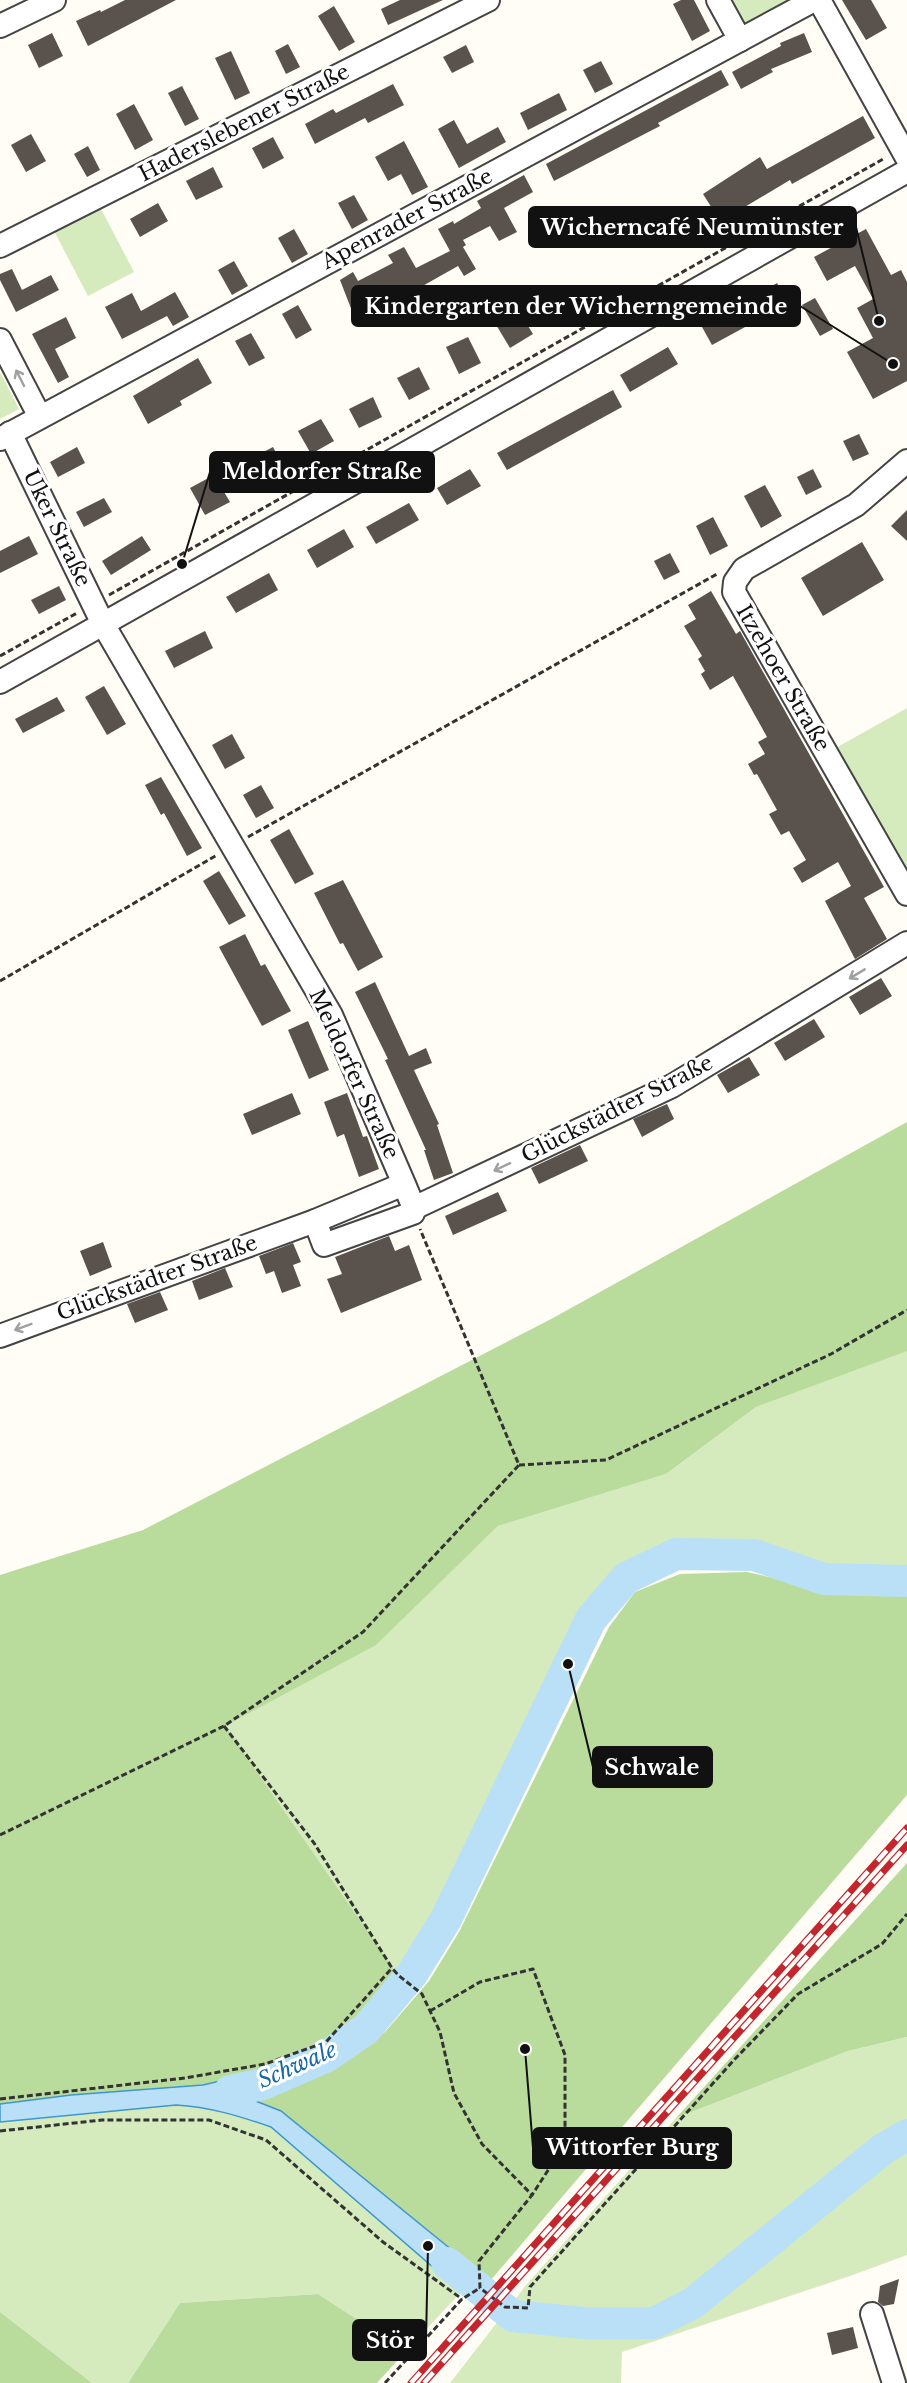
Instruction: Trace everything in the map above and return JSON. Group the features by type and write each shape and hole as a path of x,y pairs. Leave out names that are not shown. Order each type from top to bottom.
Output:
{"street":[{"path":"0,26 54,0"},
{"name":"Haderslebener Straße","path":"0,246 488,0"},
{"path":"718,0 740,40"},
{"name":"Apenrader Straße","path":"5,436 814,0"},
{"path":"819,0 904,154"},
{"path":"0,682 98,614 907,171"},
{"path":"0,340 40,417"},
{"name":"Uker Straße","path":"5,436 98,614"},
{"name":"Itzehoer Straße","path":"907,461 856,506 744,568 735,582 734,592 907,894"},
{"name":"Meldorfer Straße","path":"98,614 331,1015 404,1184"},
{"name":"Glückstädter Straße","path":"315,1221 324,1245 414,1210 672,1086 907,943"},
{"path":"404,1184 414,1210"},
{"name":"Glückstädter Straße","path":"0,1336 315,1221 404,1184"},
{"path":"872,2314 894,2383"}],"path":[{"path":"0,656 98,614 904,154"},
{"path":"0,981 232,846 717,574 735,582"},
{"path":"414,1210 519,1465"},
{"path":"0,1835 224,1726 363,1632 519,1465 606,1460 831,1354 907,1310"},
{"path":"224,1726 314,1843 398,1975 422,1994 440,2032 454,2093 482,2144 532,2195"},
{"path":"480,2288 505,2307 528,2308 530,2287 734,2060 798,1994 882,1944 907,1914"},
{"path":"0,2099 185,2078 265,2064 326,2042 393,1968"},
{"path":"430,2011 480,1982 533,1969 565,2055 565,2144 532,2195 479,2260 480,2288"},
{"path":"0,2131 102,2120 209,2120 266,2140 383,2242 462,2299"},
{"path":"385,2383 462,2299 480,2288"}],"green space":[{"path":"726,0 798,0 749,25 742,24"},
{"path":"100,207 134,272 88,296 54,231"},
{"path":"0,372 19,409 0,419"},
{"path":"907,708 907,879 834,749"},
{"path":"907,1122 907,1351 756,1407 666,1474 498,1526 376,1645 225,1726 398,1975 368,2013 329,2045 267,2070 203,2085 71,2095 0,2104 0,1575 143,1530 553,1318"},
{"path":"907,1349 907,1594 905,1582 824,1579 754,1555 676,1554 626,1578 591,1619 446,1919 412,1974 398,1975 224,1726 375,1645 498,1526 666,1474 756,1407"},
{"path":"747,1572 822,1589 907,1594 907,1795 490,2281 281,2111 253,2100 251,2095 305,2078 336,2063 385,2032 429,1981 459,1932 609,1627 635,1592 680,1574"},
{"path":"907,1863 907,2037 848,2051 676,2118"},
{"path":"907,2037 907,2255 622,2352 621,2383 450,2383 527,2284 676,2118 848,2051"},
{"path":"176,2105 199,2106 230,2112 271,2127 462,2291 406,2351 318,2294 180,2303 128,2383 92,2383 0,2312 0,2122"},
{"path":"318,2294 406,2351 377,2383 128,2383 180,2303"},
{"path":"0,2312 92,2383 0,2383"}],"water":[{"path":"267,2070 275,2086 251,2095 253,2100 281,2111 490,2281 472,2301 271,2127 224,2113 176,2105 0,2122 0,2104 71,2095 203,2085"}],"building":[{"path":"125,0 176,0 88,46 76,21"},
{"path":"400,0 443,0 388,25 381,9"},
{"path":"681,0 694,0 710,31 692,41 673,4"},
{"path":"842,0 871,0 887,28 866,40"},
{"path":"334,6 355,42 339,51 318,16"},
{"path":"52,33 63,56 39,68 28,45"},
{"path":"804,33 812,52 771,69 773,72 741,89 732,72 781,46 780,43"},
{"path":"288,44 300,67 286,74 275,51"},
{"path":"466,45 474,62 452,73 443,57"},
{"path":"231,51 250,93 235,100 215,58"},
{"path":"601,61 613,84 595,93 583,70"},
{"path":"721,70 729,85 658,123 660,126 554,181 546,164"},
{"path":"393,84 404,105 368,123 365,118 315,144 305,124 333,109 336,113"},
{"path":"182,86 199,119 185,126 168,93"},
{"path":"559,93 567,110 528,130 520,113"},
{"path":"134,104 153,140 135,150 116,114"},
{"path":"863,116 875,138 792,184 790,180 743,208 744,210 722,224 703,194 760,157 767,169"},
{"path":"454,120 467,144 498,127 506,142 459,168 438,129"},
{"path":"31,134 46,161 26,172 11,145"},
{"path":"273,137 284,158 263,169 252,148"},
{"path":"404,141 428,187 412,195 401,174 388,181 375,157"},
{"path":"88,146 100,170 87,177 74,154"},
{"path":"213,167 223,187 196,200 186,181"},
{"path":"524,175 533,192 504,208 517,232 499,241 490,226 463,240 466,245 463,247 476,269 464,276 458,266 419,288 426,301 405,312 397,298 390,301 386,295 352,311 340,280 353,272 358,281 393,263 388,255 404,247 416,268 450,251 438,229 453,221 454,224 481,208 477,201"},
{"path":"354,195 368,220 352,229 338,203"},
{"path":"158,203 168,221 140,237 130,219"},
{"path":"294,229 308,254 292,263 278,238"},
{"path":"866,229 891,275 901,270 907,282 907,381 873,399 847,352 873,338 857,308 873,299 855,266 827,281 814,257"},
{"path":"234,261 248,286 232,295 218,270"},
{"path":"12,269 22,290 51,275 59,290 16,312 0,280 0,274"},
{"path":"777,283 792,311 775,320 760,293"},
{"path":"175,292 189,317 173,326 167,316 122,339 105,307 132,293 141,311"},
{"path":"815,298 833,329 820,336 802,305"},
{"path":"298,305 312,330 296,339 282,314"},
{"path":"736,308 747,326 712,345 702,327"},
{"path":"518,310 533,334 510,348 495,323"},
{"path":"66,317 76,338 55,349 69,377 58,383 32,334"},
{"path":"251,333 265,358 249,366 235,341"},
{"path":"468,337 481,363 459,374 446,347"},
{"path":"668,347 678,364 630,392 620,375"},
{"path":"198,358 212,383 180,401 182,405 148,424 133,396"},
{"path":"419,367 430,389 409,400 397,378"},
{"path":"613,390 622,407 507,470 497,453"},
{"path":"373,397 382,417 359,428 349,409"},
{"path":"321,419 334,441 311,454 298,431"},
{"path":"859,434 869,454 853,461 843,441"},
{"path":"77,447 85,463 58,477 50,462"},
{"path":"273,447 285,470 262,483 250,459"},
{"path":"470,469 481,486 447,505 437,488"},
{"path":"813,469 822,487 806,495 797,477"},
{"path":"214,475 230,502 205,515 190,488"},
{"path":"765,485 782,516 761,528 744,496"},
{"path":"104,498 112,512 84,527 76,512"},
{"path":"409,503 419,520 376,544 366,527"},
{"path":"907,510 907,541 891,526"},
{"path":"713,517 728,546 710,555 696,526"},
{"path":"344,529 354,547 317,568 307,550"},
{"path":"29,536 38,554 0,573 0,551"},
{"path":"142,536 151,550 111,575 102,561"},
{"path":"862,542 884,580 823,616 801,578"},
{"path":"670,553 680,572 664,580 654,561"},
{"path":"269,573 278,590 236,613 226,597"},
{"path":"59,586 66,600 39,614 31,600"},
{"path":"711,591 736,634 740,631 884,887 864,898 887,939 855,959 825,901 851,886 838,862 802,883 793,868 806,860 789,831 781,835 769,814 777,810 757,774 754,775 748,764 765,754 758,742 767,737 733,676 710,690 701,674 705,671 698,659 702,656 684,626 696,619 688,605"},
{"path":"205,631 213,648 174,668 165,651"},
{"path":"104,686 126,724 107,735 85,697"},
{"path":"57,697 65,711 23,733 15,719"},
{"path":"232,734 245,758 225,769 212,745"},
{"path":"161,777 202,848 187,856 164,813 161,815 145,785"},
{"path":"261,785 274,808 256,818 243,795"},
{"path":"289,829 314,874 295,884 270,840"},
{"path":"219,871 246,916 229,925 203,881"},
{"path":"343,880 383,957 358,971 343,943 340,944 314,893"},
{"path":"245,934 261,966 265,964 291,1011 262,1026 219,947"},
{"path":"881,978 892,996 860,1015 849,997"},
{"path":"375,982 409,1056 426,1048 432,1063 414,1070 439,1124 437,1125 453,1173 434,1180 424,1150 426,1150 385,1060 388,1059 355,992"},
{"path":"814,1019 825,1037 785,1061 774,1043"},
{"path":"308,1021 329,1070 309,1079 288,1030"},
{"path":"749,1057 760,1075 728,1093 717,1075"},
{"path":"292,1093 301,1114 252,1135 243,1114"},
{"path":"347,1093 363,1137 367,1136 379,1169 359,1177 344,1134 337,1137 324,1102"},
{"path":"667,1104 674,1119 642,1137 633,1119"},
{"path":"580,1145 588,1161 539,1184 531,1168"},
{"path":"498,1192 507,1211 453,1235 445,1216"},
{"path":"389,1236 395,1251 409,1245 422,1280 341,1313 327,1279 342,1274 335,1257"},
{"path":"103,1242 112,1267 90,1276 80,1251"},
{"path":"293,1243 301,1262 293,1265 301,1286 282,1293 274,1271 266,1274 259,1256"},
{"path":"225,1268 233,1287 199,1300 192,1281"},
{"path":"160,1292 168,1310 135,1323 127,1304"},
{"path":"899,2279 894,2304 883,2306 878,2302 880,2286"},
{"path":"853,2327 858,2348 832,2355 827,2333"}],"waterway":[{"name":"Schwale","path":"230,2091 263,2084 327,2056 366,2029 412,1974 446,1919 591,1619 626,1578 676,1554 754,1555 824,1579 907,1581"},
{"path":"447,2263 513,2316 584,2323 654,2323 693,2303 883,2149 907,2135"}],"railway":[{"path":"411,2383 907,1828"},
{"path":"424,2383 907,1845"}],"place":[{"name":"Wicherncafé Neumünster","path":"879,321"},
{"name":"Kindergarten der Wicherngemeinde","path":"893,364"},
{"name":"Meldorfer Straße","path":"182,564"},
{"name":"Schwale","path":"568,1664"},
{"name":"Wittorfer Burg","path":"525,2049"},
{"name":"Stör","path":"428,2246"}]}
